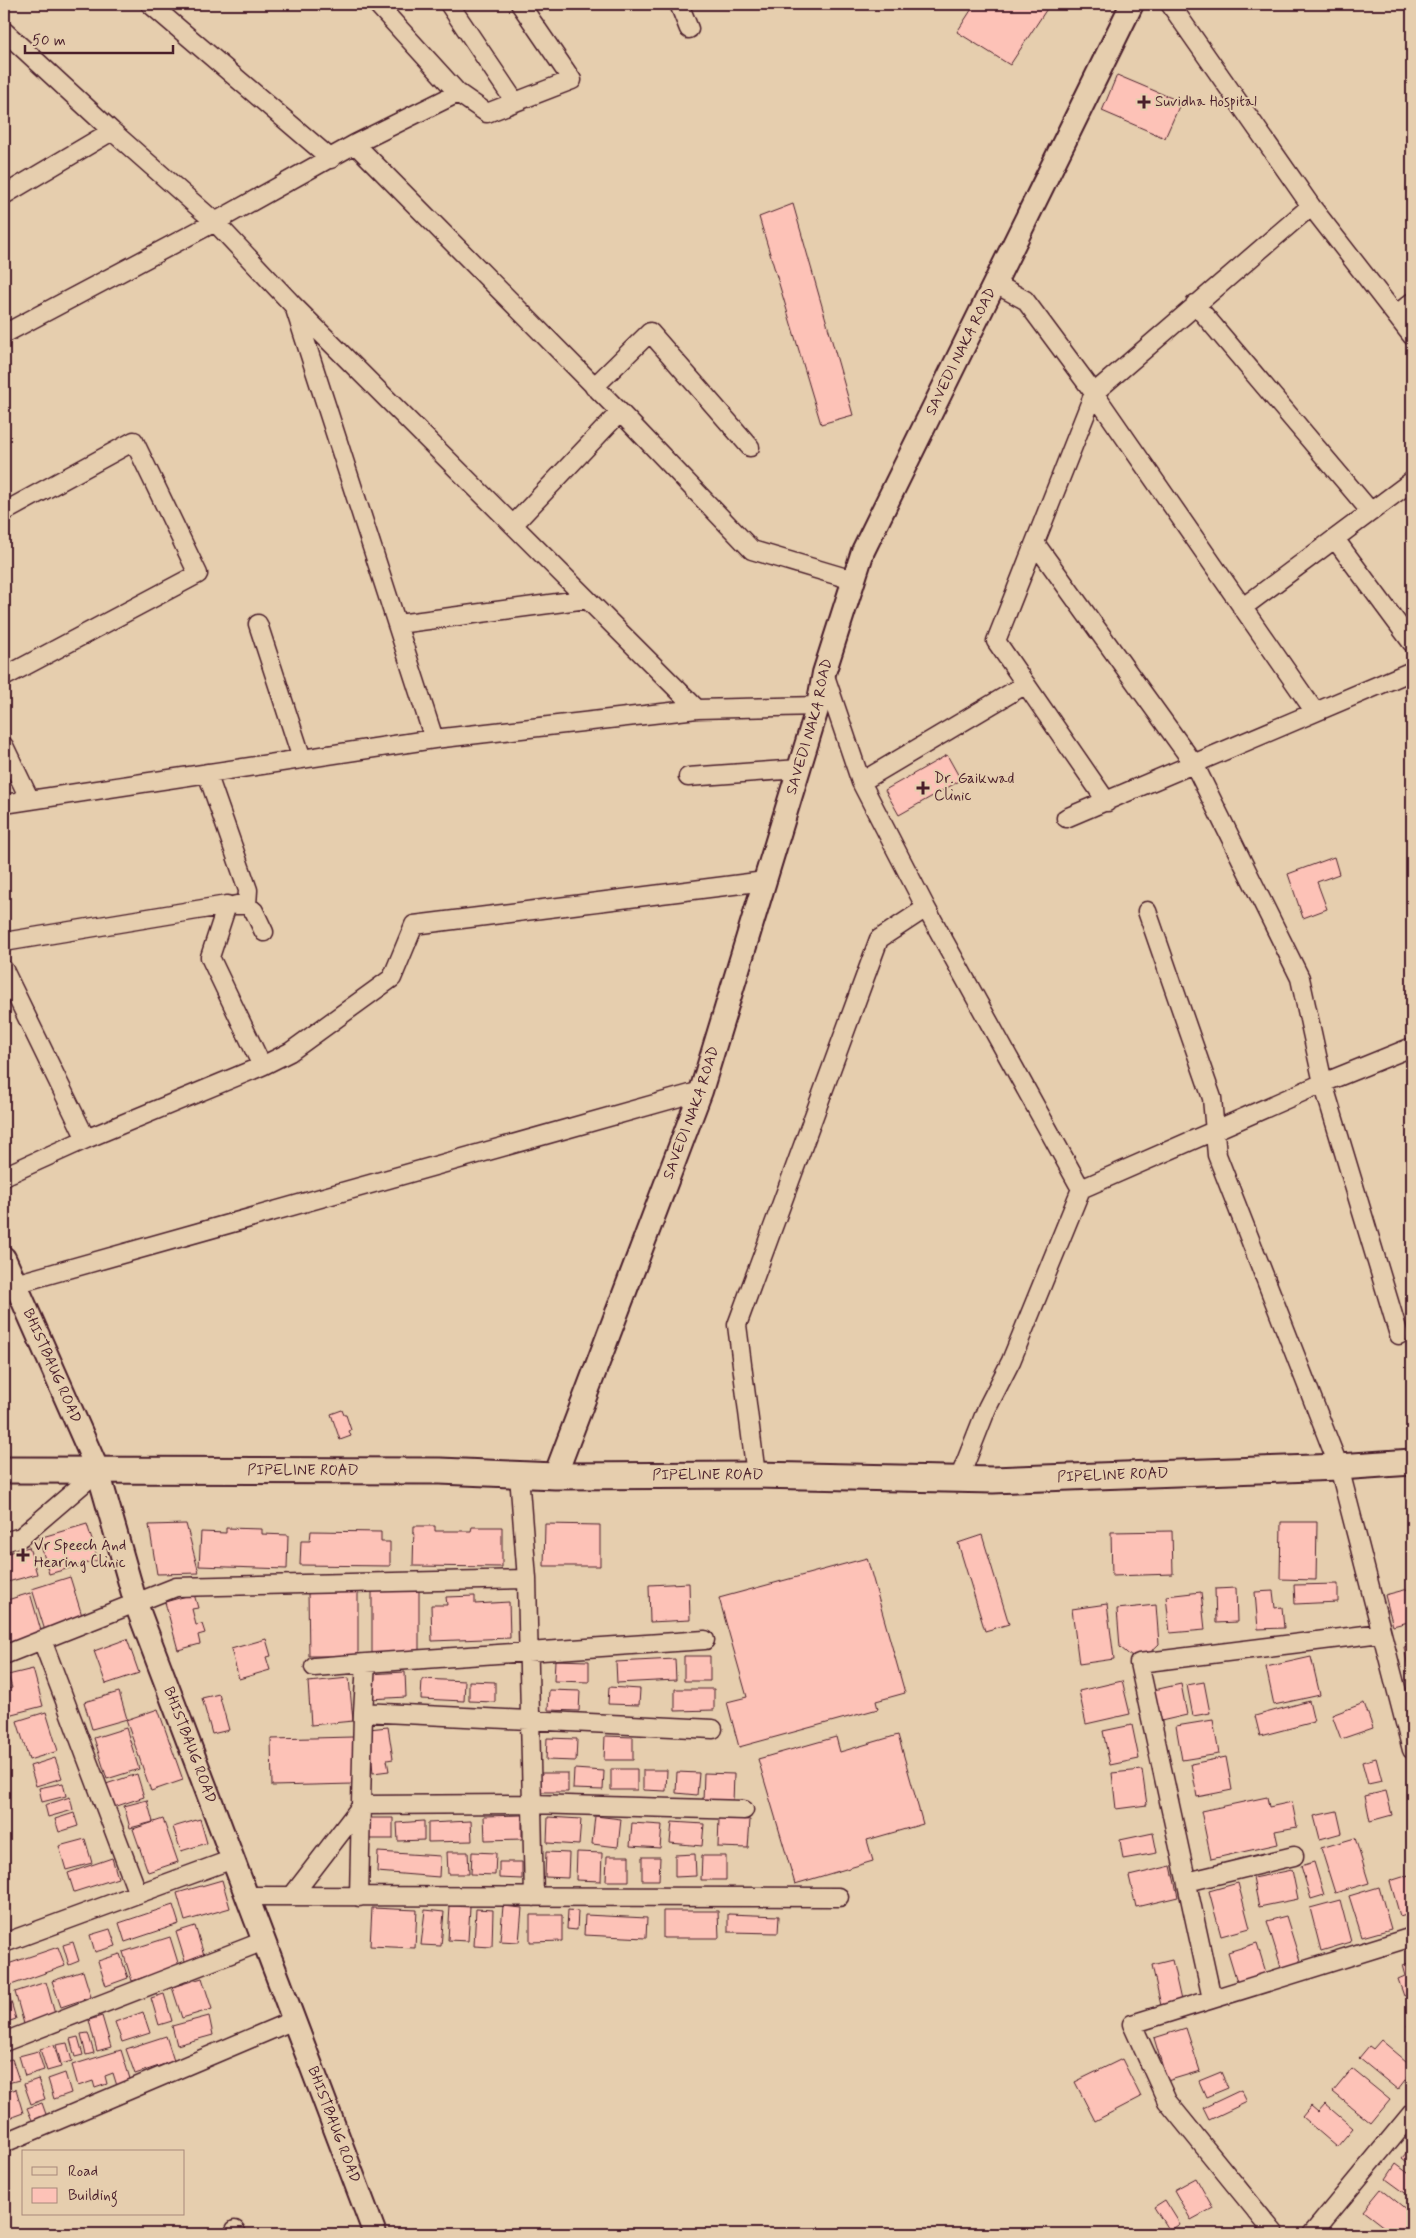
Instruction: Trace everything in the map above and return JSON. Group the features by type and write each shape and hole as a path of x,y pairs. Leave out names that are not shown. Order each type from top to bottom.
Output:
{"main road":[{"name":"PIPELINE ROAD","path":"4,1470 440,1471 555,1476 756,1474 1003,1480 1339,1468 1412,1462"}],"street":[{"path":"150,4 331,159"},
{"path":"377,4 458,93 487,113 572,80 520,4"},
{"path":"449,4 515,102"},
{"path":"679,4 689,29"},
{"name":"SAVEDI NAKA ROAD","path":"555,1476 701,1091 818,706 824,673 863,551 1132,4"},
{"path":"1170,4 1311,206 1412,336"},
{"path":"4,31 112,132 215,222 293,305 697,709"},
{"path":"4,334 215,222 355,144 458,93"},
{"path":"4,194 112,132"},
{"path":"355,144 620,412 752,550 853,580"},
{"path":"1107,802 996,641 1094,393 1311,206"},
{"path":"994,284 1025,300 1094,393 1315,712"},
{"path":"1396,315 1412,302"},
{"path":"1195,304 1371,512"},
{"path":"293,305 434,739"},
{"path":"594,387 650,332 750,447"},
{"path":"513,525 620,412"},
{"path":"4,512 134,441 198,574 4,677"},
{"path":"1242,608 1412,481"},
{"path":"1335,539 1412,643"},
{"path":"1035,543 1194,764 1300,978 1323,1083 1399,1335"},
{"path":"398,624 587,599"},
{"path":"258,624 302,759"},
{"path":"1066,818 1412,671"},
{"path":"824,673 860,782 926,908 1081,1189"},
{"path":"860,782 1026,684"},
{"path":"4,804 434,739 697,709 818,706"},
{"path":"4,746 30,800"},
{"path":"688,778 799,769"},
{"path":"207,773 248,890 247,904"},
{"path":"4,1176 86,1139 262,1066 290,1052 392,978 414,925 765,881"},
{"path":"4,942 227,905 247,904 254,911 264,932"},
{"path":"227,905 210,957 262,1066"},
{"path":"756,1474 737,1325 879,939 926,908"},
{"path":"1148,911 1212,1098 1217,1155 1339,1468 1412,1750"},
{"path":"4,970 86,1139"},
{"path":"959,1479 987,1408 1011,1361 1081,1189 1323,1083 1412,1047"},
{"path":"16,1284 701,1091"},
{"name":"BHISTBAUG ROAD","path":"4,1258 98,1471 136,1604 375,2234"},
{"path":"4,1542 21,1537 98,1471"},
{"path":"519,1475 528,1578 534,1897"},
{"path":"4,1655 176,1587 528,1578"},
{"path":"1212,1999 1139,1663 1381,1633"},
{"path":"42,1640 138,1894"},
{"path":"314,1667 705,1640"},
{"path":"359,1897 363,1712 366,1663"},
{"path":"363,1712 713,1729"},
{"path":"362,1805 532,1804 744,1810"},
{"path":"292,1896 362,1805"},
{"path":"1187,1882 1294,1856"},
{"path":"4,1943 233,1859"},
{"path":"247,1896 839,1897"},
{"path":"1275,2234 1167,2101 1132,2024 1412,1937"},
{"path":"4,2042 264,1941"},
{"path":"4,2143 294,2020"},
{"path":"1312,2234 1412,2113"}],"building":[{"path":"975,4 1050,4 1010,65 957,32"},
{"path":"1117,75 1181,102 1165,138 1102,111"},
{"path":"793,204 853,415 821,424 759,217"},
{"path":"947,755 961,780 899,815 885,790"},
{"path":"1334,857 1339,874 1317,882 1327,909 1303,918 1288,874"},
{"path":"342,1410 344,1415 346,1415 351,1436 340,1440 331,1414"},
{"path":"1281,1522 1317,1522 1316,1580 1280,1579"},
{"path":"87,1524 98,1560 49,1574 39,1538"},
{"path":"186,1524 199,1573 157,1574 149,1525"},
{"path":"545,1524 600,1525 600,1566 544,1566"},
{"path":"414,1526 435,1526 435,1531 471,1531 472,1527 502,1527 502,1567 413,1566"},
{"path":"226,1528 262,1529 262,1534 288,1535 287,1569 199,1566 201,1532 226,1533"},
{"path":"311,1531 381,1532 381,1542 390,1542 390,1566 300,1565 301,1541 310,1541"},
{"path":"1172,1531 1173,1574 1112,1576 1111,1532"},
{"path":"982,1535 1009,1624 985,1631 958,1543"},
{"path":"29,1547 37,1574 4,1583 4,1554"},
{"path":"867,1558 905,1693 876,1701 878,1709 739,1747 727,1702 747,1697 719,1598"},
{"path":"70,1577 84,1622 46,1634 32,1589"},
{"path":"689,1583 690,1620 650,1622 649,1585"},
{"path":"1338,1584 1338,1602 1295,1604 1294,1585"},
{"path":"419,1588 419,1654 372,1655 372,1589"},
{"path":"1236,1588 1237,1622 1216,1623 1215,1589"},
{"path":"1412,1588 1412,1621 1393,1626 1385,1595"},
{"path":"358,1590 358,1656 309,1656 308,1591"},
{"path":"1273,1591 1275,1608 1282,1607 1284,1628 1258,1629 1255,1592"},
{"path":"1201,1592 1205,1630 1170,1633 1166,1596"},
{"path":"30,1593 42,1634 4,1646 4,1609 6,1609 4,1601"},
{"path":"194,1594 198,1608 192,1609 196,1625 202,1624 205,1633 198,1635 200,1644 178,1650 165,1602"},
{"path":"475,1596 475,1604 509,1602 510,1638 432,1641 431,1605 447,1605 446,1597"},
{"path":"1107,1604 1114,1659 1079,1664 1072,1609"},
{"path":"1156,1605 1159,1644 1139,1663 1120,1647 1117,1609"},
{"path":"127,1639 139,1673 106,1684 94,1651"},
{"path":"266,1639 271,1656 266,1657 270,1670 239,1679 231,1649"},
{"path":"1412,1645 1412,1671 1409,1672 1404,1647"},
{"path":"684,1656 710,1656 710,1681 684,1681"},
{"path":"1311,1657 1320,1695 1274,1705 1266,1667"},
{"path":"675,1659 676,1680 617,1683 616,1662"},
{"path":"555,1660 589,1661 589,1682 554,1681"},
{"path":"33,1669 43,1706 4,1716 4,1690 12,1688 8,1675"},
{"path":"405,1672 406,1697 370,1699 369,1674"},
{"path":"349,1678 353,1721 311,1725 308,1682"},
{"path":"422,1679 465,1681 464,1701 421,1699"},
{"path":"469,1681 495,1682 495,1702 469,1701"},
{"path":"1122,1681 1130,1714 1086,1724 1079,1691"},
{"path":"1204,1682 1210,1713 1193,1716 1187,1685"},
{"path":"1181,1684 1187,1715 1161,1721 1154,1690"},
{"path":"609,1687 640,1689 639,1705 608,1704"},
{"path":"1412,1687 1412,1716 1411,1716 1405,1689"},
{"path":"675,1689 714,1689 714,1710 675,1711"},
{"path":"549,1690 580,1691 579,1711 548,1710"},
{"path":"119,1692 127,1719 92,1729 84,1702"},
{"path":"219,1694 229,1730 212,1734 202,1698"},
{"path":"1309,1701 1314,1722 1260,1736 1255,1716"},
{"path":"1364,1703 1373,1728 1341,1739 1332,1715"},
{"path":"158,1709 183,1780 151,1791 126,1720"},
{"path":"46,1712 58,1751 29,1760 17,1721"},
{"path":"1213,1720 1219,1754 1182,1760 1176,1726"},
{"path":"1132,1725 1139,1759 1110,1765 1103,1731"},
{"path":"388,1727 393,1759 387,1760 389,1771 373,1773 369,1729"},
{"path":"126,1728 139,1769 107,1779 94,1738"},
{"path":"898,1735 923,1824 867,1840 873,1861 795,1884 758,1759 836,1737 840,1752"},
{"path":"605,1736 633,1737 633,1760 604,1760"},
{"path":"353,1737 353,1784 272,1786 271,1739"},
{"path":"547,1738 577,1739 576,1761 546,1760"},
{"path":"1226,1757 1232,1790 1197,1797 1191,1764"},
{"path":"55,1758 62,1778 36,1786 30,1766"},
{"path":"1376,1758 1382,1781 1368,1784 1362,1762"},
{"path":"574,1769 604,1771 603,1790 573,1789"},
{"path":"611,1769 637,1769 637,1790 611,1790"},
{"path":"643,1770 667,1770 666,1791 643,1790"},
{"path":"1142,1770 1147,1805 1116,1809 1112,1773"},
{"path":"677,1772 699,1773 697,1795 676,1793"},
{"path":"539,1773 568,1773 568,1792 539,1792"},
{"path":"704,1773 734,1774 733,1802 703,1801"},
{"path":"137,1774 144,1797 114,1807 106,1784"},
{"path":"63,1783 66,1796 42,1802 39,1788"},
{"path":"1386,1791 1392,1815 1370,1821 1365,1796"},
{"path":"70,1797 73,1810 48,1817 45,1805"},
{"path":"1267,1797 1269,1807 1292,1802 1297,1827 1275,1831 1278,1844 1211,1859 1201,1811"},
{"path":"147,1800 153,1822 130,1828 124,1806"},
{"path":"1337,1811 1342,1833 1320,1839 1314,1816"},
{"path":"74,1813 78,1826 59,1832 55,1819"},
{"path":"522,1815 522,1839 485,1840 484,1816"},
{"path":"595,1816 621,1819 618,1847 592,1844"},
{"path":"548,1817 581,1819 579,1845 547,1843"},
{"path":"365,1818 393,1818 393,1839 365,1839"},
{"path":"719,1818 750,1820 748,1848 718,1847"},
{"path":"163,1819 178,1862 148,1872 133,1829"},
{"path":"200,1819 207,1843 181,1851 173,1827"},
{"path":"424,1821 424,1840 398,1841 397,1823"},
{"path":"471,1821 472,1841 428,1842 428,1823"},
{"path":"672,1822 704,1824 702,1846 670,1843"},
{"path":"632,1823 662,1825 660,1848 630,1846"},
{"path":"1153,1833 1157,1853 1123,1859 1120,1840"},
{"path":"1355,1838 1369,1883 1335,1893 1321,1848"},
{"path":"85,1839 92,1863 66,1870 59,1846"},
{"path":"378,1852 440,1856 439,1877 377,1872"},
{"path":"447,1852 468,1852 469,1874 448,1874"},
{"path":"472,1852 496,1853 495,1875 471,1874"},
{"path":"546,1852 569,1853 568,1878 545,1877"},
{"path":"577,1852 602,1853 601,1881 576,1880"},
{"path":"695,1854 696,1876 675,1877 675,1855"},
{"path":"607,1856 629,1856 629,1881 606,1881"},
{"path":"702,1856 726,1856 726,1880 701,1880"},
{"path":"642,1857 660,1857 659,1880 642,1880"},
{"path":"112,1858 118,1878 74,1892 68,1873"},
{"path":"499,1862 522,1862 522,1879 499,1878"},
{"path":"1314,1862 1324,1895 1311,1899 1301,1866"},
{"path":"1171,1866 1178,1897 1136,1907 1129,1876"},
{"path":"1292,1870 1298,1899 1259,1907 1253,1878"},
{"path":"1412,1874 1412,1912 1400,1916 1390,1881"},
{"path":"222,1880 230,1908 185,1921 177,1893"},
{"path":"1238,1883 1250,1928 1221,1936 1209,1891"},
{"path":"1379,1887 1391,1929 1362,1937 1349,1896"},
{"path":"1340,1900 1351,1942 1321,1951 1310,1908"},
{"path":"173,1905 179,1924 125,1942 119,1923"},
{"path":"450,1906 470,1907 468,1941 448,1940"},
{"path":"503,1906 522,1908 519,1942 500,1941"},
{"path":"372,1908 417,1910 415,1948 370,1946"},
{"path":"476,1909 493,1910 492,1947 474,1946"},
{"path":"425,1910 444,1912 441,1946 421,1945"},
{"path":"568,1910 578,1911 577,1930 567,1929"},
{"path":"663,1911 718,1911 719,1938 663,1938"},
{"path":"728,1914 779,1916 778,1933 728,1932"},
{"path":"530,1915 562,1915 562,1941 530,1942"},
{"path":"585,1915 647,1918 646,1938 584,1935"},
{"path":"1286,1916 1302,1967 1283,1973 1267,1921"},
{"path":"195,1926 204,1955 185,1961 176,1932"},
{"path":"110,1929 116,1946 95,1952 90,1935"},
{"path":"170,1937 179,1966 132,1981 123,1952"},
{"path":"73,1942 79,1961 69,1965 63,1945"},
{"path":"1257,1943 1267,1976 1238,1985 1228,1952"},
{"path":"58,1947 65,1966 11,1985 5,1965"},
{"path":"120,1954 128,1978 106,1986 98,1961"},
{"path":"1172,1960 1182,2005 1162,2010 1152,1965"},
{"path":"1412,1962 1412,1997 1411,1993 1404,1996 1398,1979 1405,1976 1402,1965"},
{"path":"83,1971 91,1997 61,2007 52,1981"},
{"path":"202,1978 212,2009 182,2018 172,1987"},
{"path":"46,1982 55,2014 24,2024 15,1992"},
{"path":"164,1994 172,2021 159,2025 151,1998"},
{"path":"9,1995 16,2019 4,2023 4,1997"},
{"path":"143,2012 150,2033 122,2042 115,2022"},
{"path":"102,2016 111,2047 97,2051 89,2020"},
{"path":"209,2016 213,2035 177,2045 172,2026"},
{"path":"1412,2018 1412,2030 1407,2026"},
{"path":"1186,2028 1200,2071 1167,2081 1154,2038"},
{"path":"88,2033 94,2053 86,2055 81,2034"},
{"path":"166,2036 174,2061 135,2074 126,2049"},
{"path":"78,2037 83,2055 75,2057 70,2039"},
{"path":"1381,2040 1412,2066 1412,2072 1398,2090 1359,2058 1369,2046 1373,2049"},
{"path":"67,2043 72,2061 61,2064 56,2045"},
{"path":"54,2045 61,2067 47,2071 40,2049"},
{"path":"121,2050 131,2082 117,2086 113,2073 105,2076 107,2084 95,2088 93,2081 78,2086 72,2065"},
{"path":"38,2051 44,2070 25,2076 19,2056"},
{"path":"12,2059 19,2080 4,2084 4,2061"},
{"path":"1122,2059 1141,2097 1095,2121 1075,2082"},
{"path":"1352,2069 1390,2100 1371,2123 1333,2092"},
{"path":"1221,2072 1228,2088 1206,2097 1199,2081"},
{"path":"65,2073 71,2093 54,2099 48,2079"},
{"path":"38,2079 45,2099 31,2104 24,2084"},
{"path":"16,2089 23,2113 4,2120 4,2093"},
{"path":"1241,2090 1247,2102 1209,2120 1203,2108"},
{"path":"42,2103 48,2120 34,2125 27,2108"},
{"path":"1325,2104 1353,2128 1337,2147 1302,2117 1311,2106 1318,2112"},
{"path":"1412,2148 1412,2166 1402,2158"},
{"path":"1396,2164 1412,2176 1412,2198 1386,2179"},
{"path":"1196,2178 1213,2208 1191,2220 1174,2190"},
{"path":"1381,2189 1412,2214 1412,2227 1406,2234 1393,2234 1363,2211"},
{"path":"1165,2200 1180,2224 1169,2231 1154,2207"},
{"path":"1359,2225 1369,2234 1351,2234"}],"place":[{"name":"Suvidha Hospital","path":"1144,102"},
{"name":"Dr. Gaikwad Clinic","path":"923,788"},
{"name":"Vr Speech And Hearing Clinic","path":"23,1555"}]}
